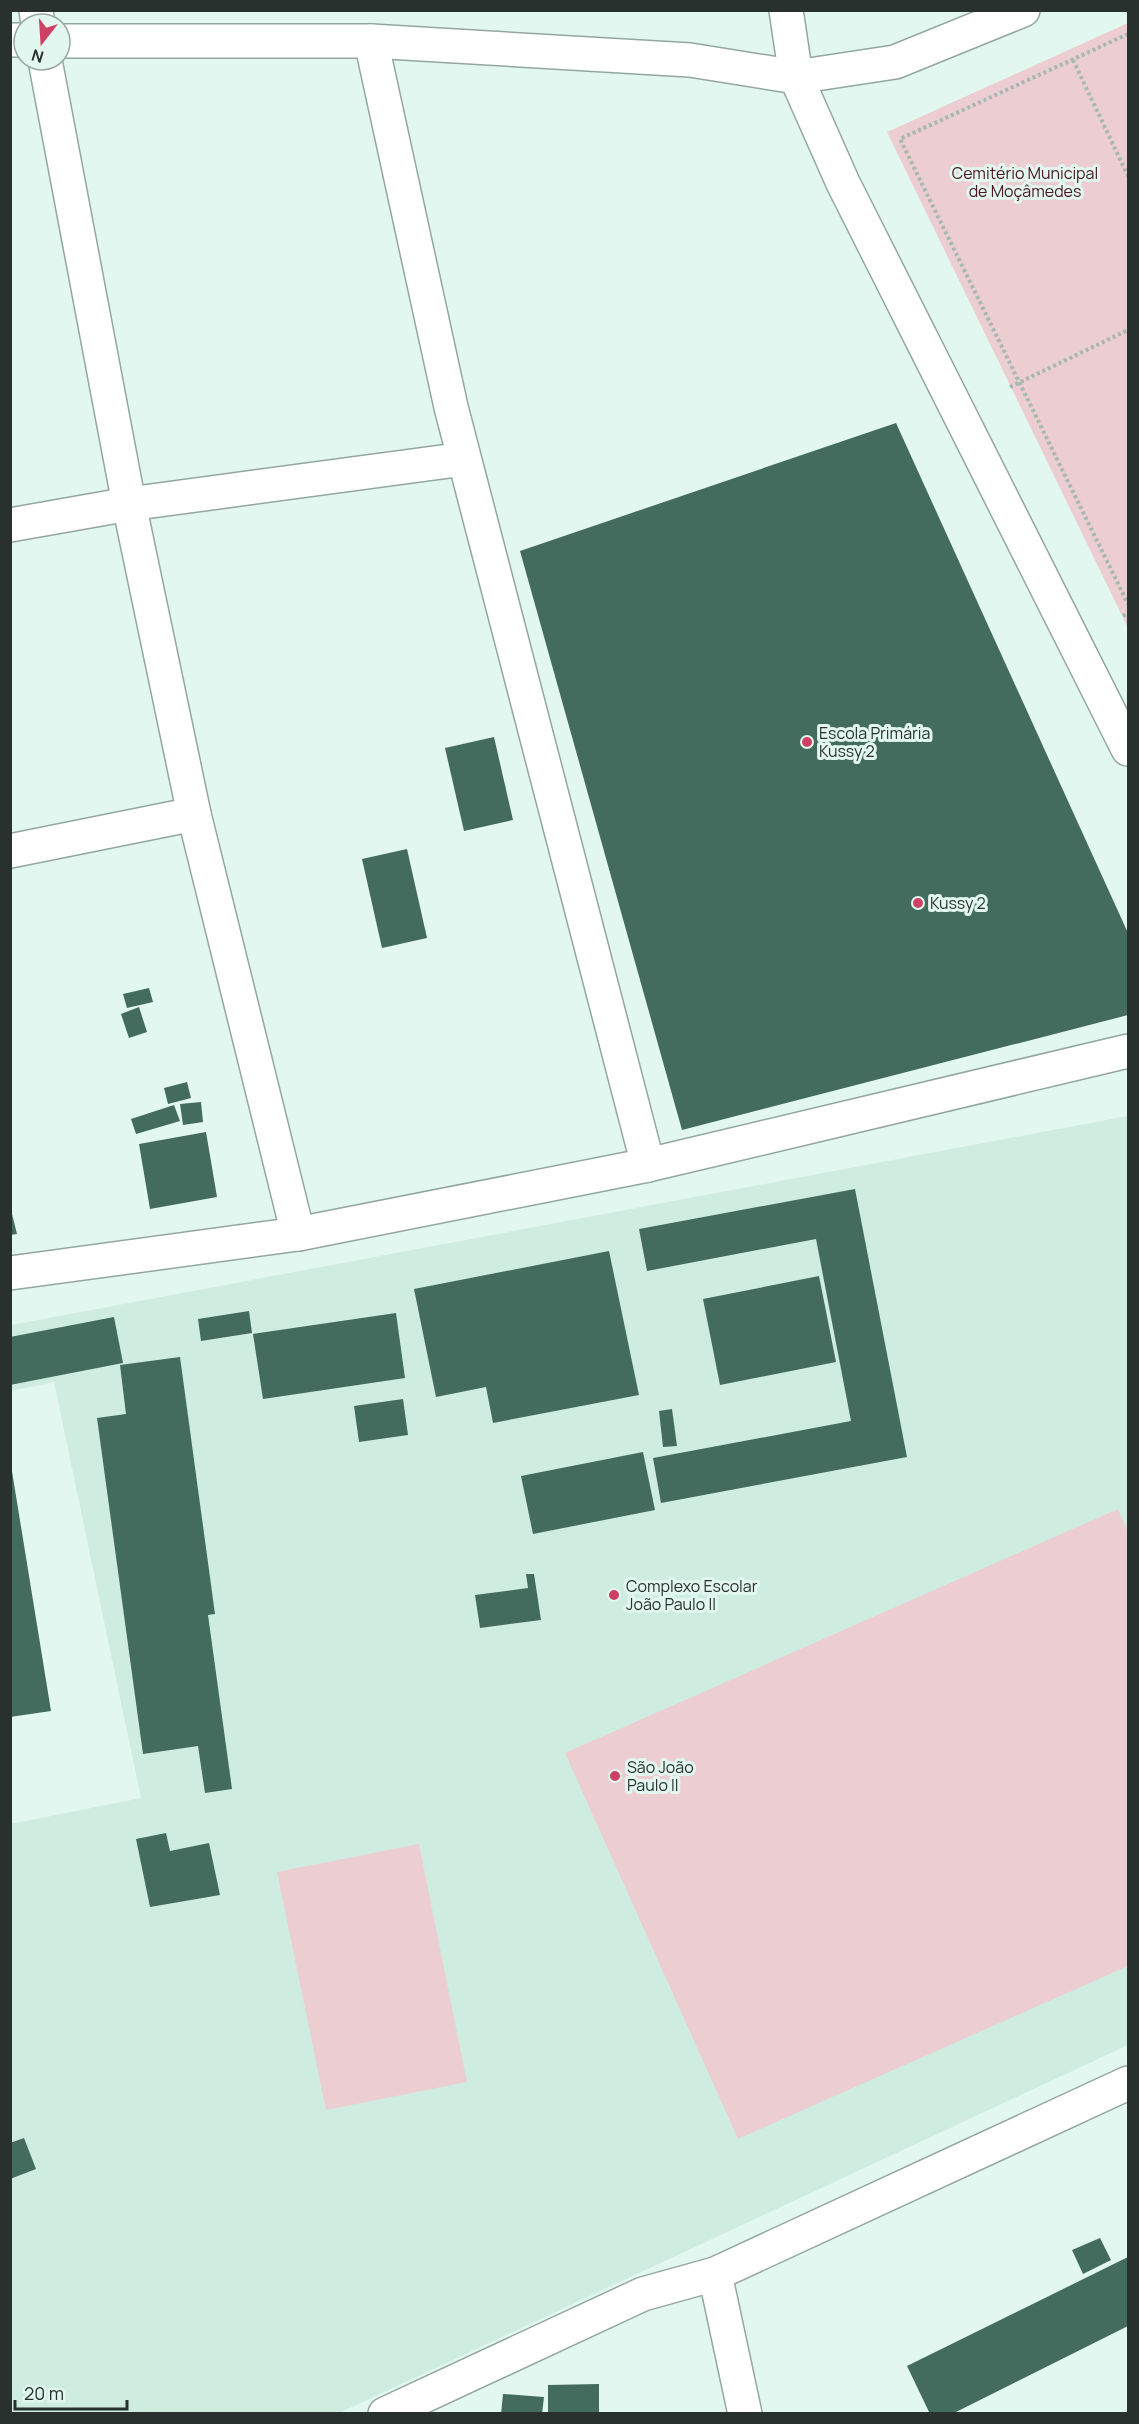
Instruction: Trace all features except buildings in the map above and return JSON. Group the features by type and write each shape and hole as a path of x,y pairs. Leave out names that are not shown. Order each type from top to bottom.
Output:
{"street":[{"path":"786,10 796,77 843,183 1128,749"},
{"path":"72,41 371,41 690,60 796,77 895,62 1023,10"},
{"path":"371,41 464,459 648,1165"},
{"path":"47,72 129,504 194,814 298,1234"},
{"path":"10,525 129,504 464,459"},
{"path":"10,851 194,814"},
{"path":"10,1273 298,1234 648,1165 1128,1051"},
{"path":"385,2414 643,2294 715,2274 1128,2083"},
{"path":"715,2274 745,2414"}],"path":[{"path":"1128,34 900,140 1021,381 1128,604"},
{"path":"1073,60 1128,176"},
{"path":"1010,387 1128,330"},
{"path":"1123,616 1128,613"}],"shaded area":[{"name":"Complexo Escolar João Paulo II","path":"1128,1116 1128,2045 339,2413 11,2414 11,1824 141,1798 54,1382 11,1391 11,1325"}],"green space":[{"name":"Cemitério Municipal de Moçâmedes","path":"1128,23 1128,628 887,132"},
{"path":"1118,1509 1128,1532 1128,1966 738,2139 565,1753"},
{"path":"419,1844 467,2082 326,2110 277,1872"}],"place":[{"name":"Escola Primária Kussy 2","path":"807,742"},
{"name":"Kussy 2","path":"918,903"},
{"name":"Complexo Escolar João Paulo II","path":"614,1595"},
{"name":"São João Paulo II","path":"615,1776"}]}
